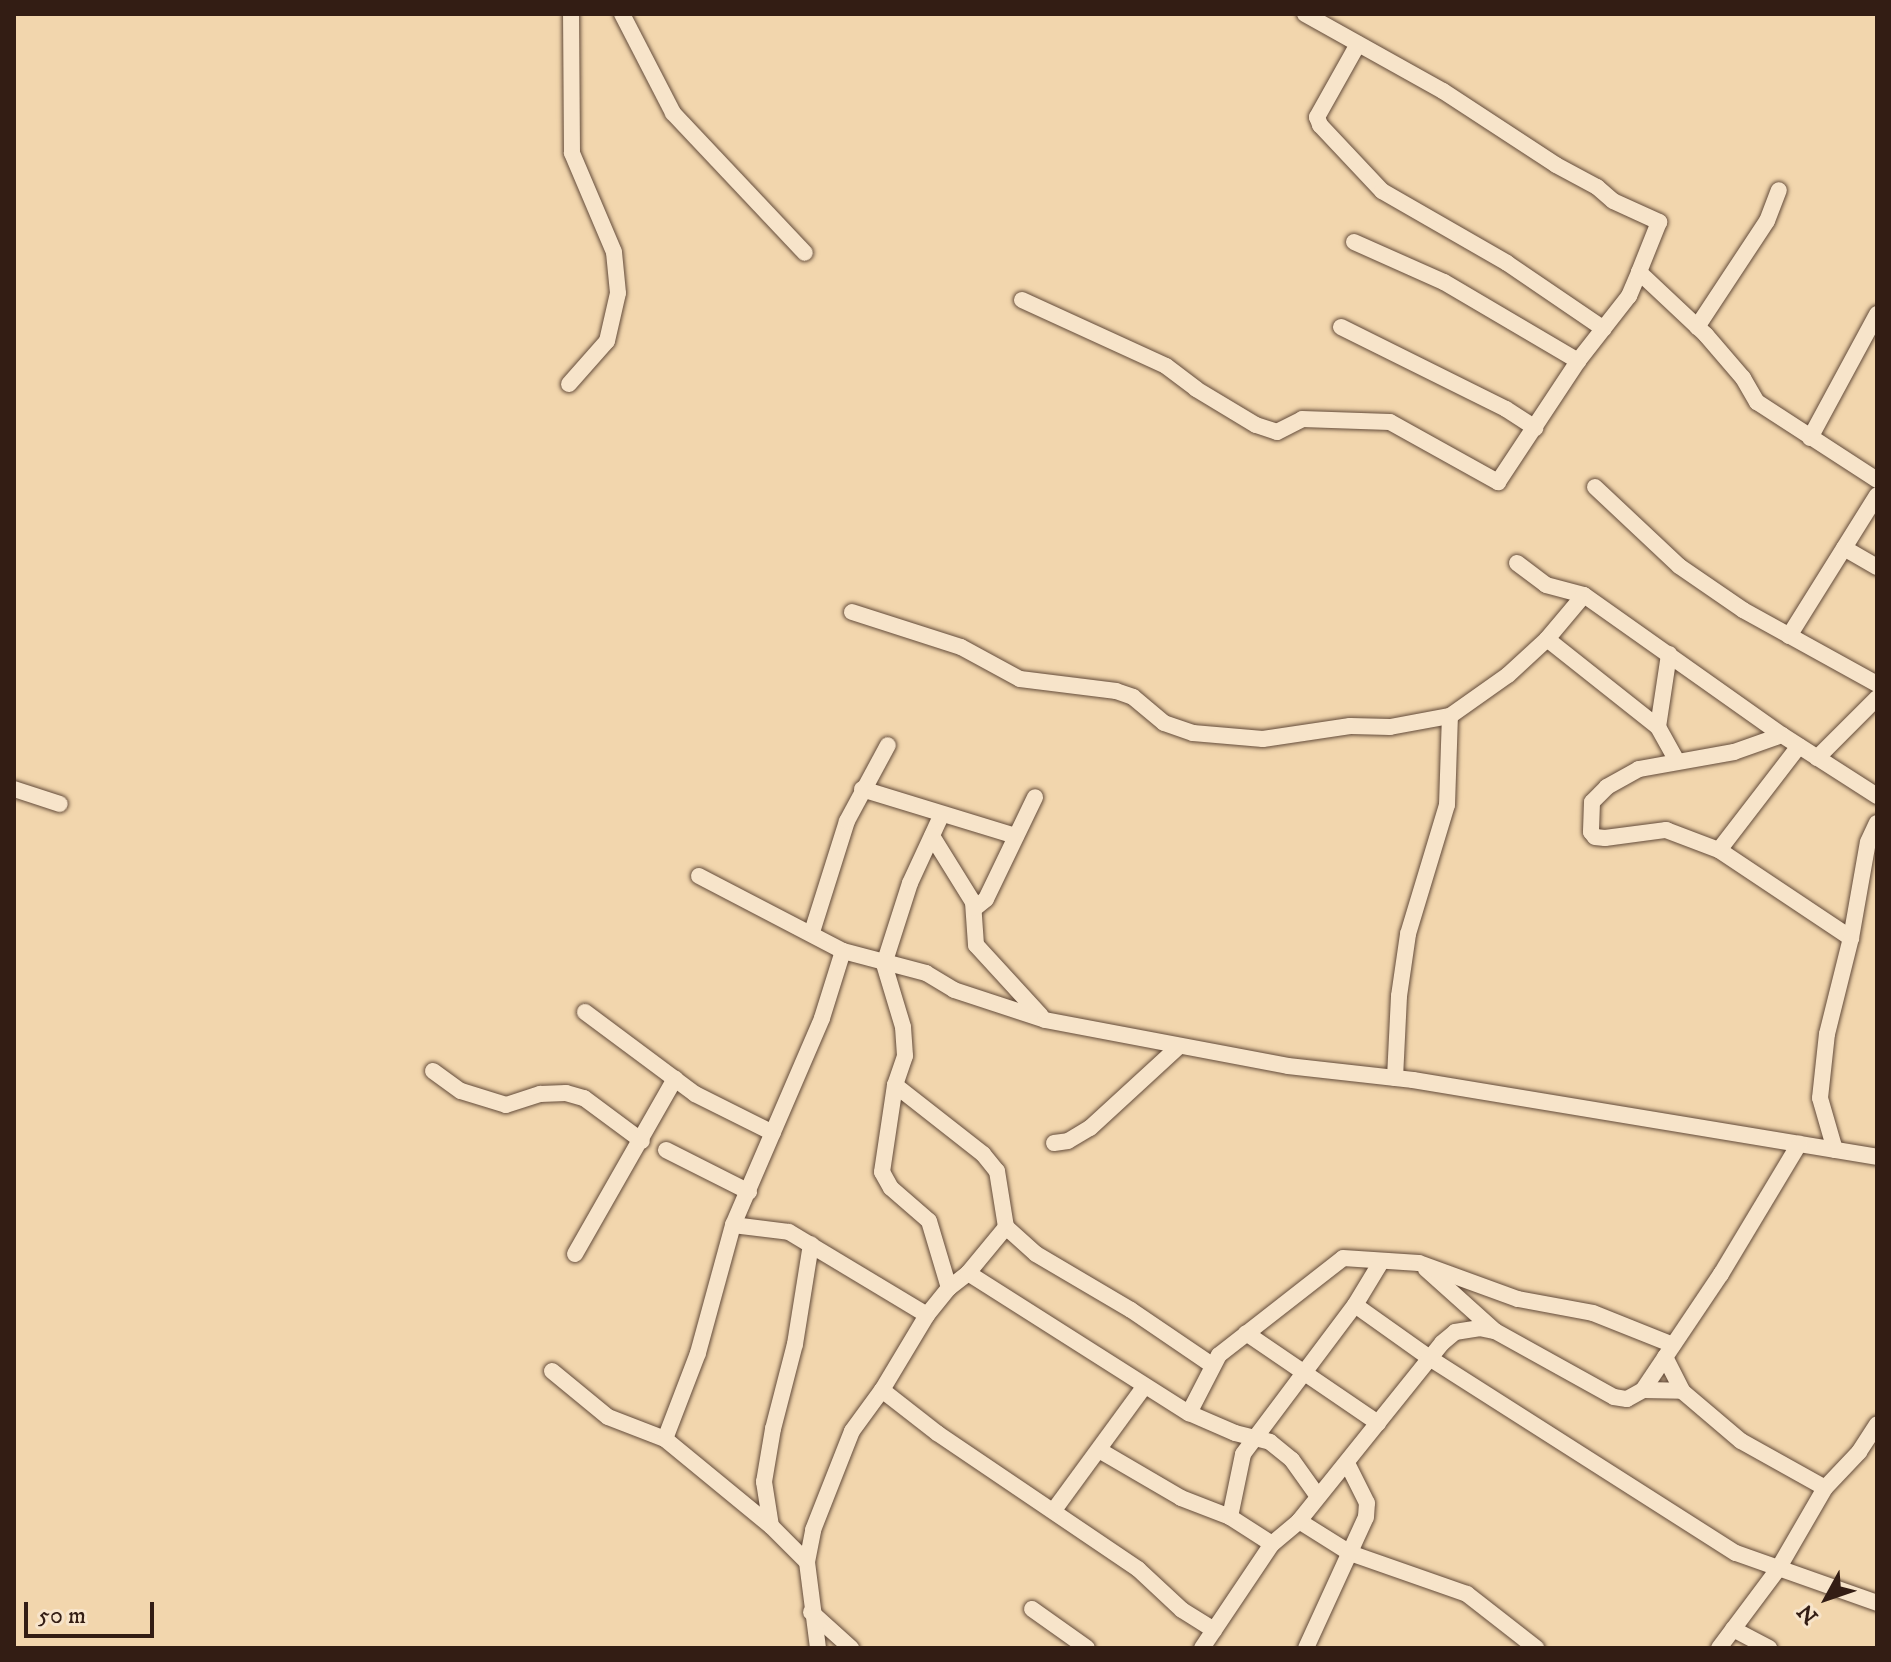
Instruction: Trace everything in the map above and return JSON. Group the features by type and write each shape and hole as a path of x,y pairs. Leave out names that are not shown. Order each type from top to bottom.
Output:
{"street":[{"path":"569,384 607,341 618,293 614,252 572,153 571,14"},
{"path":"622,14 673,113 805,253"},
{"path":"1022,300 1166,366 1196,389 1256,425 1277,432 1302,419 1390,422 1498,482 1578,361 1629,296 1659,222 1613,201 1597,187 1556,165 1443,91 1305,14"},
{"path":"1358,44 1317,117 1320,125 1382,191 1507,263 1604,329"},
{"path":"1697,327 1767,221 1779,190"},
{"path":"1354,242 1444,282 1578,361"},
{"path":"1639,272 1697,327 1736,371 1757,402 1877,480"},
{"path":"1810,438 1877,314"},
{"path":"1341,327 1506,409 1535,428"},
{"path":"1595,487 1679,566 1789,636 1877,684"},
{"path":"1789,636 1877,495"},
{"path":"1844,548 1877,567"},
{"path":"1517,563 1546,585 1584,595 1782,735 1877,796"},
{"path":"852,612 961,647 1020,679 1116,691 1133,697 1164,723 1193,733 1263,739 1350,726 1390,727 1450,716 1508,675 1547,639 1584,595"},
{"path":"1547,639 1658,727 1676,760"},
{"path":"1658,727 1669,654"},
{"path":"1817,758 1877,698"},
{"path":"1395,1078 1399,996 1408,934 1447,805 1450,716"},
{"path":"1782,735 1734,752 1639,769 1607,787 1592,802 1591,832 1595,837 1605,838 1666,830 1719,850 1851,938"},
{"path":"812,932 847,821 888,745"},
{"path":"1719,850 1799,746"},
{"path":"14,789 60,804"},
{"path":"862,789 941,816 961,818 1016,836"},
{"path":"975,908 986,899 1035,797"},
{"path":"941,816 910,883 884,964 903,1027 905,1056 895,1085 884,1149 884,1181 929,1221 949,1288"},
{"path":"1835,1150 1820,1098 1827,1034 1851,938 1868,842 1877,823"},
{"path":"932,836 975,908 973,938 976,945 1045,1020"},
{"path":"699,876 812,932 843,951 926,973 954,990 1045,1020 1288,1066 1395,1078 1877,1157"},
{"path":"665,1439 698,1353 733,1225 822,1018 843,951"},
{"path":"585,1012 675,1079 735,1116 773,1133"},
{"path":"1054,1143 1068,1141 1090,1128 1178,1047"},
{"path":"433,1071 461,1091 506,1105 540,1094 566,1093 584,1098 642,1141"},
{"path":"575,1254 675,1079"},
{"path":"895,1085 983,1154 997,1171 1006,1227 1036,1254 1131,1310 1212,1365"},
{"path":"1419,1263 1495,1331 1614,1397 1627,1399 1643,1390 1721,1274 1799,1144"},
{"path":"666,1150 749,1192"},
{"path":"733,1225 789,1232 927,1315"},
{"path":"818,1648 807,1562 813,1530 852,1431 882,1390 927,1315 949,1288 968,1273 1006,1227"},
{"path":"771,1526 764,1482 773,1429 795,1344 811,1244"},
{"path":"1189,1413 1212,1365 1246,1333 1338,1260 1419,1263 1518,1299 1593,1313 1669,1351 1682,1391 1741,1441 1825,1488"},
{"path":"1230,1517 1243,1454 1355,1305 1381,1262"},
{"path":"968,1273 1189,1413 1235,1433 1256,1436 1292,1460 1317,1495"},
{"path":"1355,1305 1431,1359 1723,1545 1778,1569 1837,1586 1877,1603"},
{"path":"1202,1648 1272,1544 1299,1521 1442,1343 1455,1332 1479,1328 1495,1331"},
{"path":"1246,1333 1378,1423"},
{"path":"552,1371 608,1417 665,1439 771,1526 807,1562"},
{"path":"1054,1510 1144,1387"},
{"path":"882,1390 937,1433 1138,1569 1182,1610 1214,1630"},
{"path":"1643,1390 1682,1391"},
{"path":"1719,1648 1778,1569 1825,1488 1859,1452 1877,1424"},
{"path":"1099,1450 1181,1498 1230,1517 1272,1544"},
{"path":"1306,1648 1366,1517 1367,1503 1347,1463"},
{"path":"1299,1521 1350,1553 1467,1594 1536,1648"},
{"path":"1032,1609 1087,1648"},
{"path":"811,1611 851,1648"},
{"path":"1733,1629 1769,1648"}]}
